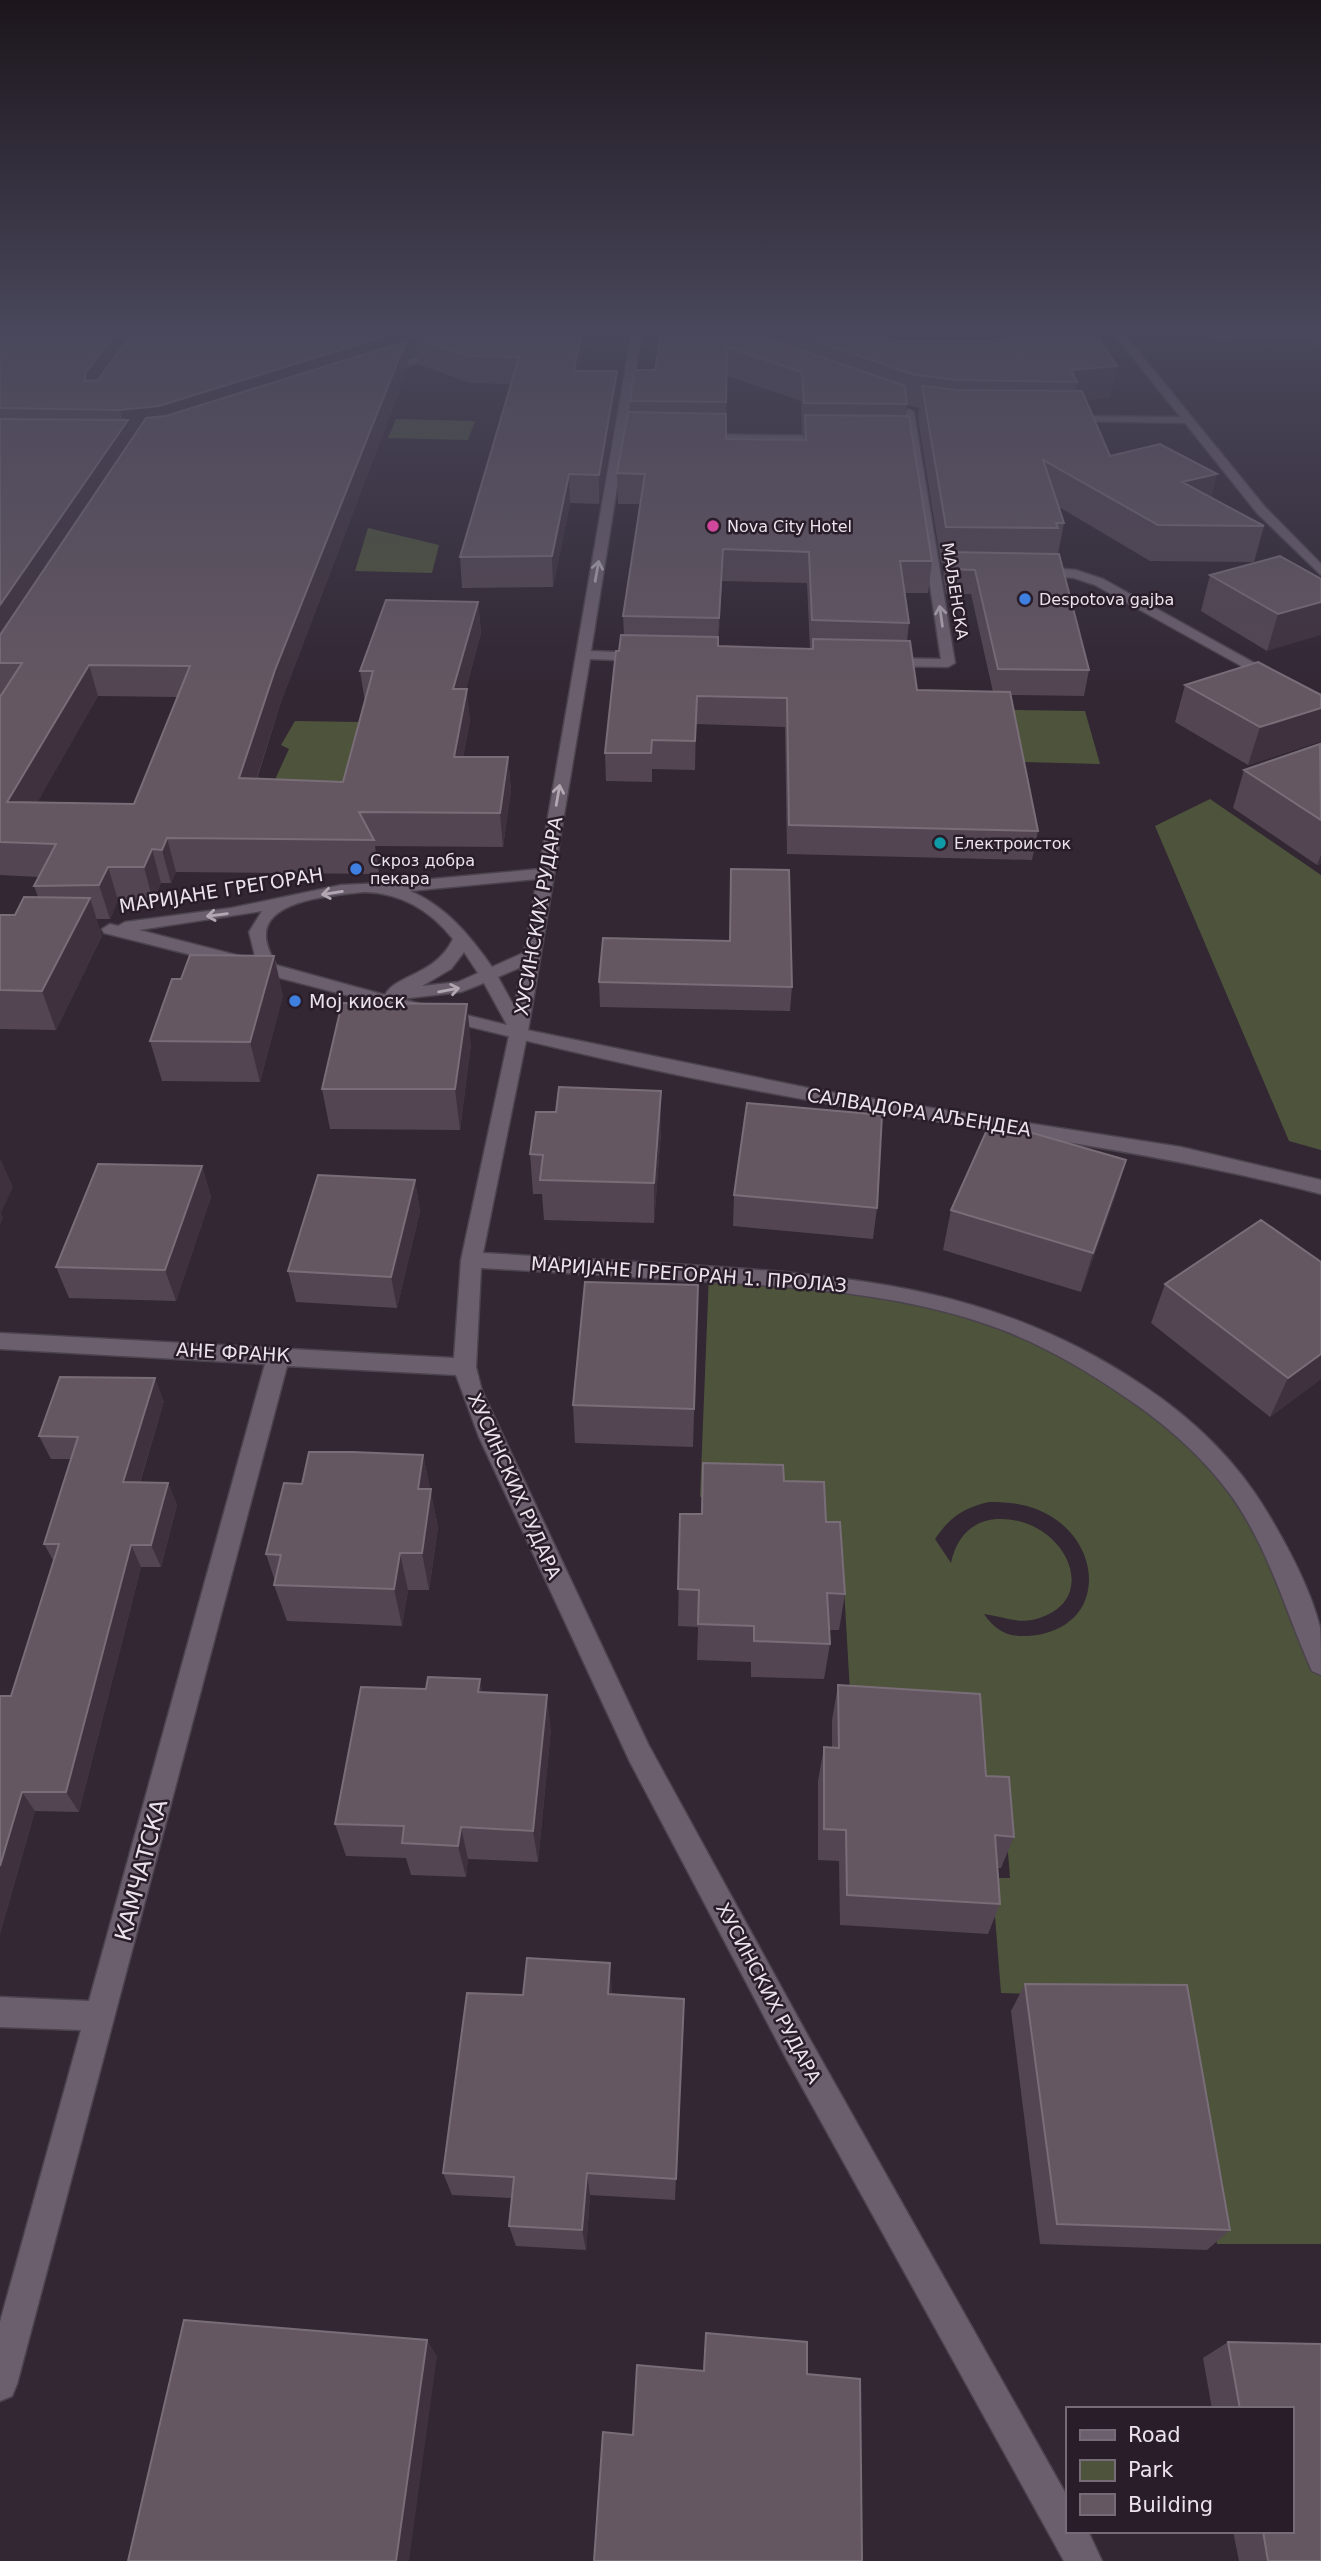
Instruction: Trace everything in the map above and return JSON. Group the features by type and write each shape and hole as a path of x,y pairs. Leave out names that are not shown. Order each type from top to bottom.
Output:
{"street":[{"name":"ХУСИНСКИХ РУДАРА","path":"625,450 582,655 529,957 519,1031 471,1260 465,1324 465,1367 471,1391 490,1437 639,1753 797,2047 1066,2527"},
{"name":"МАЉЕНСКА","path":"866,661 948,663 941,570 915,450"},
{"path":"1212,450 1279,530 1321,571"},
{"path":"1024,571 1063,572 1098,582 1321,706"},
{"path":"582,655 663,657"},
{"path":"389,888 544,873"},
{"name":"МАРИЈАНЕ ГРЕГОРАН","path":"389,888 421,902 461,940 492,976 519,1031 356,993 268,967 104,929 285,903 355,889 389,888"},
{"path":"268,967 256,938 257,929 268,913 285,903"},
{"path":"356,993 399,987 424,978 445,965 461,940"},
{"path":"356,993 434,992 461,987 492,976 529,957"},
{"name":"САЛВАДОРА АЉЕНДЕА","path":"519,1031 752,1084 1152,1149 1321,1187"},
{"name":"МАРИЈАНЕ ГРЕГОРАН 1. ПРОЛАЗ","path":"471,1260 824,1280 929,1299 1017,1325 1056,1341 1116,1377 1166,1415 1208,1452 1238,1488 1292,1586 1321,1663"},
{"name":"АНЕ ФРАНК","path":"0,1341 465,1367"},
{"name":"КАМЧАТСКА","path":"0,2385 279,1355"},
{"path":"0,2012 102,2016"},
{"name":"ХУСИНСКИХ РУДАРА","path":"1069,2533 1084,2561"}],"green space":[{"path":"368,528 439,545 432,573 355,571"},
{"path":"1012,710 1085,711 1100,764 1024,762"},
{"path":"295,721 360,722 384,790 267,797 289,749 281,745"},
{"path":"1210,799 1321,875 1321,1150 1289,1141 1155,826"},
{"path":"709,1274 789,1278 1017,1325 1208,1452 1292,1586 1321,1663 1321,2244 1217,2244 1173,1998 1001,1993 992,1878 1010,1878 1004,1801 851,1709 842,1554 827,1553 826,1515 786,1513 786,1499 700,1497","holes":["989,1502 1013,1503 1036,1509 1059,1522 1076,1539 1086,1559 1089,1580 1085,1600 1074,1617 1055,1630 1028,1636 1008,1634 993,1625 984,1614 1014,1620 1032,1620 1055,1611 1067,1597 1072,1580 1068,1562 1058,1545 1042,1531 1021,1522 987,1520 966,1533 956,1546 951,1563 935,1539 958,1514"]}],"building":[{"path":"0,450 108,450 0,605"},
{"path":"125,450 363,450 275,670 239,778 343,782 373,671 360,671 386,600 478,602 453,689 467,689 454,757 508,757 500,813 359,812 374,840 167,838 162,850 152,849 144,867 108,867 99,885 34,886 56,844 0,842 0,697 22,663 0,663 0,635","holes":["89,665 190,666 134,804 7,802"]},
{"path":"492,450 603,450 599,475 569,474 552,556 460,557"},
{"path":"621,450 914,450 932,561 900,561 909,623 812,620 809,552 723,549 719,618 623,616 645,474 617,473"},
{"path":"933,450 1107,450 1110,456 1137,450 1170,450 1217,474 1182,482 1264,526 1158,525 1043,460 1064,523 1056,523 1058,528 946,527"},
{"path":"946,552 1059,554 1089,670 998,669 975,570 949,569"},
{"path":"1280,556 1321,579 1321,602 1278,614 1210,575"},
{"path":"621,635 718,637 718,646 813,649 813,639 910,641 917,690 1010,692 1038,831 789,825 787,698 697,696 695,741 652,740 651,753 605,753 616,651 619,651"},
{"path":"1258,662 1321,695 1321,708 1260,727 1185,685"},
{"path":"1320,744 1321,820 1244,770"},
{"path":"731,869 789,870 792,987 599,982 603,938 730,941"},
{"path":"24,897 90,898 42,991 0,990 0,915 15,915"},
{"path":"190,955 274,956 250,1042 150,1041 172,979 181,979"},
{"path":"342,1003 467,1004 455,1089 322,1089"},
{"path":"559,1087 661,1091 654,1183 540,1180 543,1155 530,1154 536,1112 556,1112"},
{"path":"747,1103 882,1115 877,1208 734,1195"},
{"path":"991,1121 1126,1160 1093,1253 951,1210"},
{"path":"98,1164 202,1166 165,1270 56,1267"},
{"path":"318,1175 415,1180 391,1277 288,1271"},
{"path":"1261,1220 1321,1262 1321,1354 1288,1378 1165,1284"},
{"path":"585,1282 698,1285 694,1409 573,1405"},
{"path":"60,1377 155,1378 123,1482 168,1483 151,1545 131,1545 66,1792 22,1792 0,1866 0,1696 11,1696 59,1544 44,1544 78,1437 39,1436"},
{"path":"309,1452 423,1455 418,1489 431,1489 422,1553 400,1553 394,1589 274,1585 281,1555 266,1554 284,1483 302,1484"},
{"path":"703,1463 783,1465 784,1481 824,1482 826,1522 840,1522 845,1594 827,1593 830,1644 754,1641 754,1626 698,1624 699,1590 678,1589 680,1514 702,1514"},
{"path":"428,1677 480,1679 478,1692 547,1695 533,1831 461,1827 458,1846 402,1843 404,1826 335,1824 361,1687 426,1689"},
{"path":"838,1685 980,1694 986,1776 1009,1777 1014,1837 995,1835 1000,1904 847,1895 846,1830 824,1829 824,1747 839,1748"},
{"path":"527,1958 610,1963 608,1994 684,1999 676,2179 587,2173 582,2230 509,2226 514,2177 443,2173 467,1993 523,1995"},
{"path":"1025,1984 1187,1985 1230,2230 1057,2224"},
{"path":"184,2320 427,2340 396,2561 128,2561"},
{"path":"706,2333 807,2342 807,2374 860,2379 862,2561 594,2561 603,2432 633,2435 637,2365 704,2371"},
{"path":"1228,2342 1321,2344 1321,2561 1268,2561 1263,2533 1293,2533 1293,2407 1240,2407"}],"place":[{"name":"Nova City Hotel","path":"713,526"},
{"name":"Despotova gajba","path":"1025,599"},
{"name":"Електроисток","path":"940,843"},
{"name":"Скроз добра пекара","path":"356,869"},
{"name":"Мој киоск","path":"295,1001"}]}
